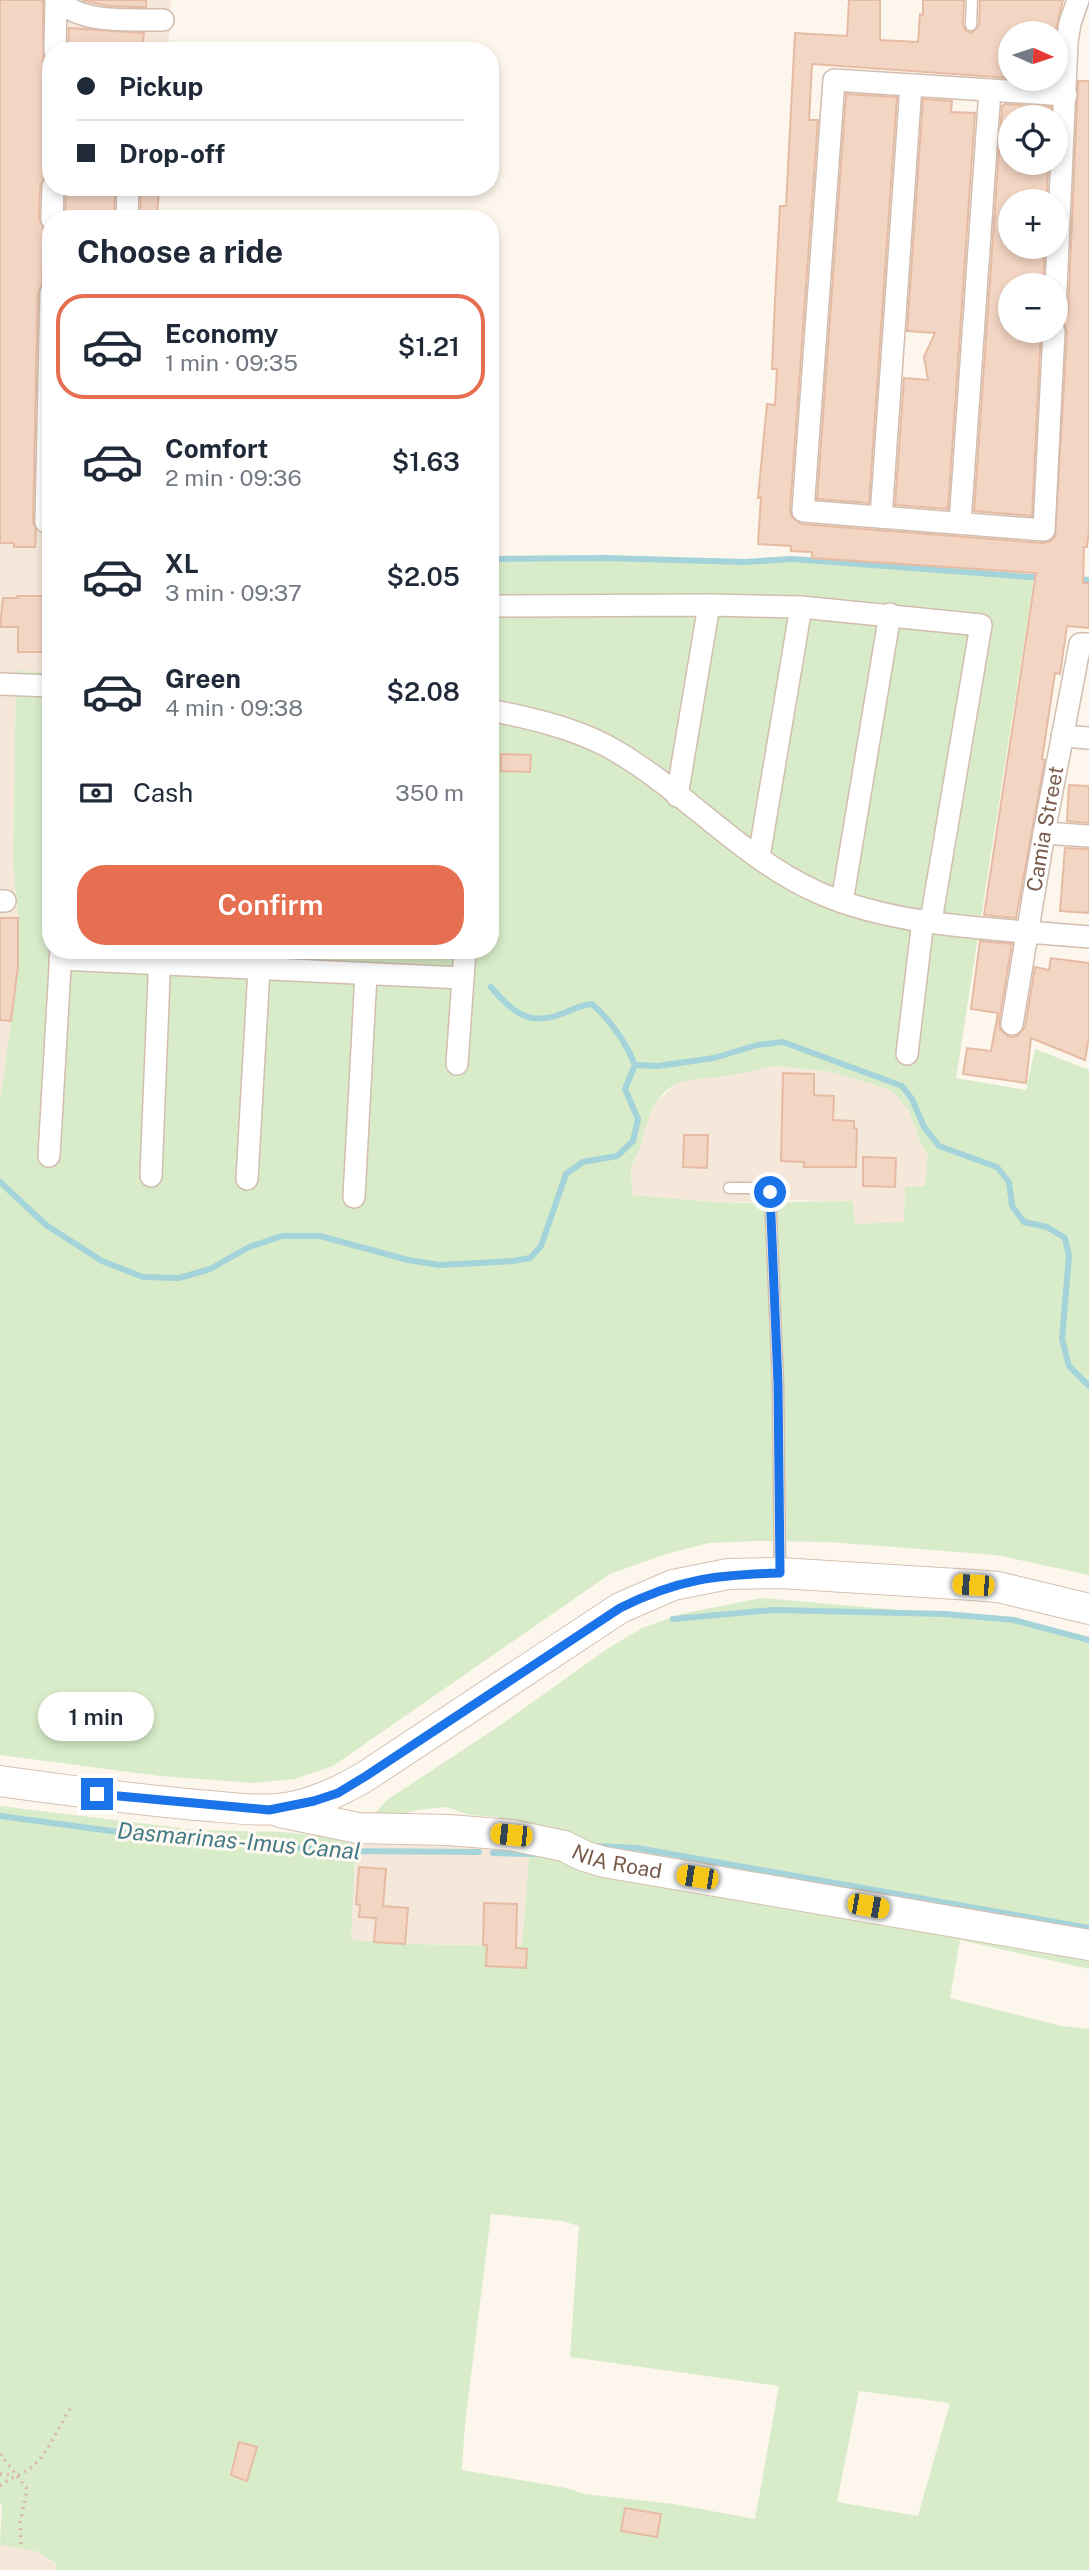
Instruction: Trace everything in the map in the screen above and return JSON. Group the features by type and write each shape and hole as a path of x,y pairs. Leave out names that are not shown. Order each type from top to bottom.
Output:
{"main road":[{"path":"0,1782 269,1810 314,1801 357,1782 620,1608 647,1594 699,1578 729,1574 780,1573 998,1587 1089,1609"},
{"name":"NIA Road","path":"269,1810 359,1828 485,1832 542,1840 604,1862 1089,1945"}],"street":[{"path":"56,0 77,14 90,17 163,20"},
{"path":"55,42 56,0"},
{"path":"1057,273 1067,42 1078,0"},
{"path":"1053,343 1044,530 803,511 834,80 1066,94"},
{"path":"881,517 911,85"},
{"path":"960,523 990,90"},
{"path":"677,796 709,605"},
{"path":"499,606 801,607 981,625 927,921 907,1054"},
{"path":"759,857 801,607"},
{"path":"842,902 890,614"},
{"name":"Camia Street","path":"1012,1024 1044,832 1080,643 1089,644"},
{"path":"0,684 42,686"},
{"path":"499,712 527,718 606,746 645,771 784,875 842,902 927,921 1089,937"},
{"path":"1062,736 1089,738"},
{"path":"1044,832 1089,836"},
{"path":"49,1156 60,959"},
{"path":"151,1176 160,959"},
{"path":"176,959 259,969 463,978"},
{"path":"457,1064 464,959"},
{"path":"247,1179 259,969"},
{"path":"354,1198 366,974"}],"lane":[{"path":"971,25 972,0"},
{"path":"729,1188 770,1192 778,1383 780,1573"}],"path":[{"path":"0,2486 14,2475 32,2467 46,2450 72,2406"},
{"path":"0,2454 27,2489 20,2524 20,2545"},
{"path":"0,2474 14,2475"}],"shaded area":[{"path":"0,0 171,0 169,42 42,42 42,196 158,196 158,210 42,210 42,672 16,671 13,863 18,912 19,969 0,1100"},
{"path":"776,1066 832,1072 891,1090 901,1100 909,1110 921,1145 928,1155 925,1186 905,1187 904,1223 855,1224 853,1202 786,1200 726,1203 632,1195 631,1166 637,1157 645,1125 656,1103 677,1083 695,1078 725,1077"},
{"path":"356,1839 530,1846 522,1946 405,1944 351,1940"},
{"path":"0,2545 39,2552 56,2565 56,2570 0,2570"}],"green space":[{"path":"605,558 744,562 792,559 1034,578 956,1078 1026,1090 1035,1049 1089,1070 1089,1575 996,1555 829,1542 709,1543 669,1553 610,1574 333,1766 295,1779 254,1783 160,1776 0,1755 0,1100 19,969 18,912 13,863 16,671 42,672 42,959 499,959 499,559","holes":["776,1066 832,1072 891,1090 909,1110 921,1145 928,1155 925,1186 905,1187 904,1222 855,1224 853,1201 726,1203 632,1195 631,1166 639,1152 651,1112 662,1095 678,1084"]},
{"path":"761,1598 1014,1620 1089,1639 1089,1931 622,1853 497,1817 470,1815 446,1807 417,1810 391,1818 376,1812 387,1800 502,1724 607,1649 642,1628 681,1614"},
{"path":"0,1806 197,1830 282,1832 356,1839 351,1940 405,1944 522,1946 530,1846 1089,1955 1089,1969 960,1940 950,1998 1062,2026 1089,2029 1089,2570 56,2570 56,2564 39,2552 0,2545","holes":["491,2214 562,2221 579,2226 570,2357 779,2386 755,2519 673,2504 584,2494 567,2488 462,2470 465,2424","859,2391 950,2403 918,2516 837,2502"]}],"building":[{"path":"0,0 43,0 42,182 39,219 42,225 42,284 38,293 33,522 36,530 35,547 14,547 14,543 0,543"},
{"path":"82,0 146,0 146,7 108,6"},
{"path":"849,0 880,0 880,40 918,42 923,0 964,0 963,25 966,31 971,33 979,26 980,0 1063,0 1058,21 998,21 998,77 812,64 809,120 818,120 790,510 792,517 801,524 1043,543 1055,537 1068,343 1078,81 1089,81 1089,530 1087,547 1084,547 1083,583 1089,583 1089,628 1067,626 1060,674 1055,673 1042,759 1045,760 1016,918 984,915 1036,573 812,558 812,552 791,551 791,546 758,544 761,497 758,498 767,404 775,405 777,369 772,369 780,206 786,206 795,33 847,36"},
{"path":"69,28 144,33 143,42 68,42"},
{"path":"846,94 897,97 869,503 817,499"},
{"path":"923,99 952,101 951,112 975,113 948,509 895,505 904,378 928,380 924,357 935,333 907,331"},
{"path":"998,164 998,175 1048,175 1047,189 998,189 998,259 1044,259 1044,273 998,273 998,343 1040,343 1032,516 974,511"},
{"path":"66,196 115,196 114,210 65,210"},
{"path":"141,196 158,196 158,210 140,210"},
{"path":"17,596 42,596 42,652 18,652 18,627 0,627 3,598 18,598"},
{"path":"501,754 531,755 530,772 501,771"},
{"path":"1069,785 1089,786 1089,823 1067,821"},
{"path":"1065,848 1089,849 1089,913 1060,911"},
{"path":"0,918 18,918 18,967 11,1021 0,1020"},
{"path":"980,941 1012,944 999,1022 1000,1029 1009,1037 1017,1036 1025,1027 1035,967 1049,970 1051,958 1089,963 1089,1037 1085,1060 1031,1038 1026,1083 963,1074 967,1048 991,1051 998,1013 971,1009"},
{"path":"783,1073 814,1074 814,1095 834,1096 833,1120 854,1121 854,1128 857,1129 856,1167 804,1167 804,1162 781,1161"},
{"path":"684,1135 708,1135 707,1168 683,1167"},
{"path":"863,1157 896,1158 895,1187 863,1186"},
{"path":"359,1867 386,1869 383,1906 408,1908 405,1944 374,1942 376,1918 359,1917 360,1905 356,1904"},
{"path":"484,1903 517,1904 516,1948 527,1949 526,1968 486,1966 487,1945 483,1945"},
{"path":"239,2442 257,2447 247,2481 231,2475"},
{"path":"625,2508 661,2514 657,2537 621,2531"}],"waterway":[{"path":"499,559 605,558 744,562 792,559 1043,578"},
{"path":"1075,579 1089,580"},
{"path":"491,987 514,1010 539,1019 592,1004 617,1032 635,1065"},
{"path":"0,1182 46,1225 102,1261 143,1277 179,1278 210,1269 249,1247 282,1236 320,1236 408,1260 439,1265 530,1258 541,1246 566,1174 583,1162 617,1156 633,1141 638,1119 625,1089 635,1065 658,1066 714,1058 757,1045 783,1042 902,1086 912,1099 924,1127 939,1146 997,1167 1009,1182 1012,1206 1024,1222 1047,1227 1065,1238 1069,1256 1062,1339 1069,1366 1089,1386"},
{"path":"673,1619 773,1610 945,1614 1014,1620 1089,1640"},
{"name":"Dasmarinas-Imus Canal","path":"0,1816 156,1837 341,1851 479,1852"},
{"name":"Dasmarinas-Imus Canal","path":"594,1846 637,1848 1089,1928"},
{"name":"Dasmarinas-Imus Canal","path":"493,1853 533,1854"}],"route":[{"path":"97,1794 269,1810 314,1801 338,1793 366,1776 620,1608 647,1594 699,1578 729,1574 780,1573 778,1383 770,1192"}]}
